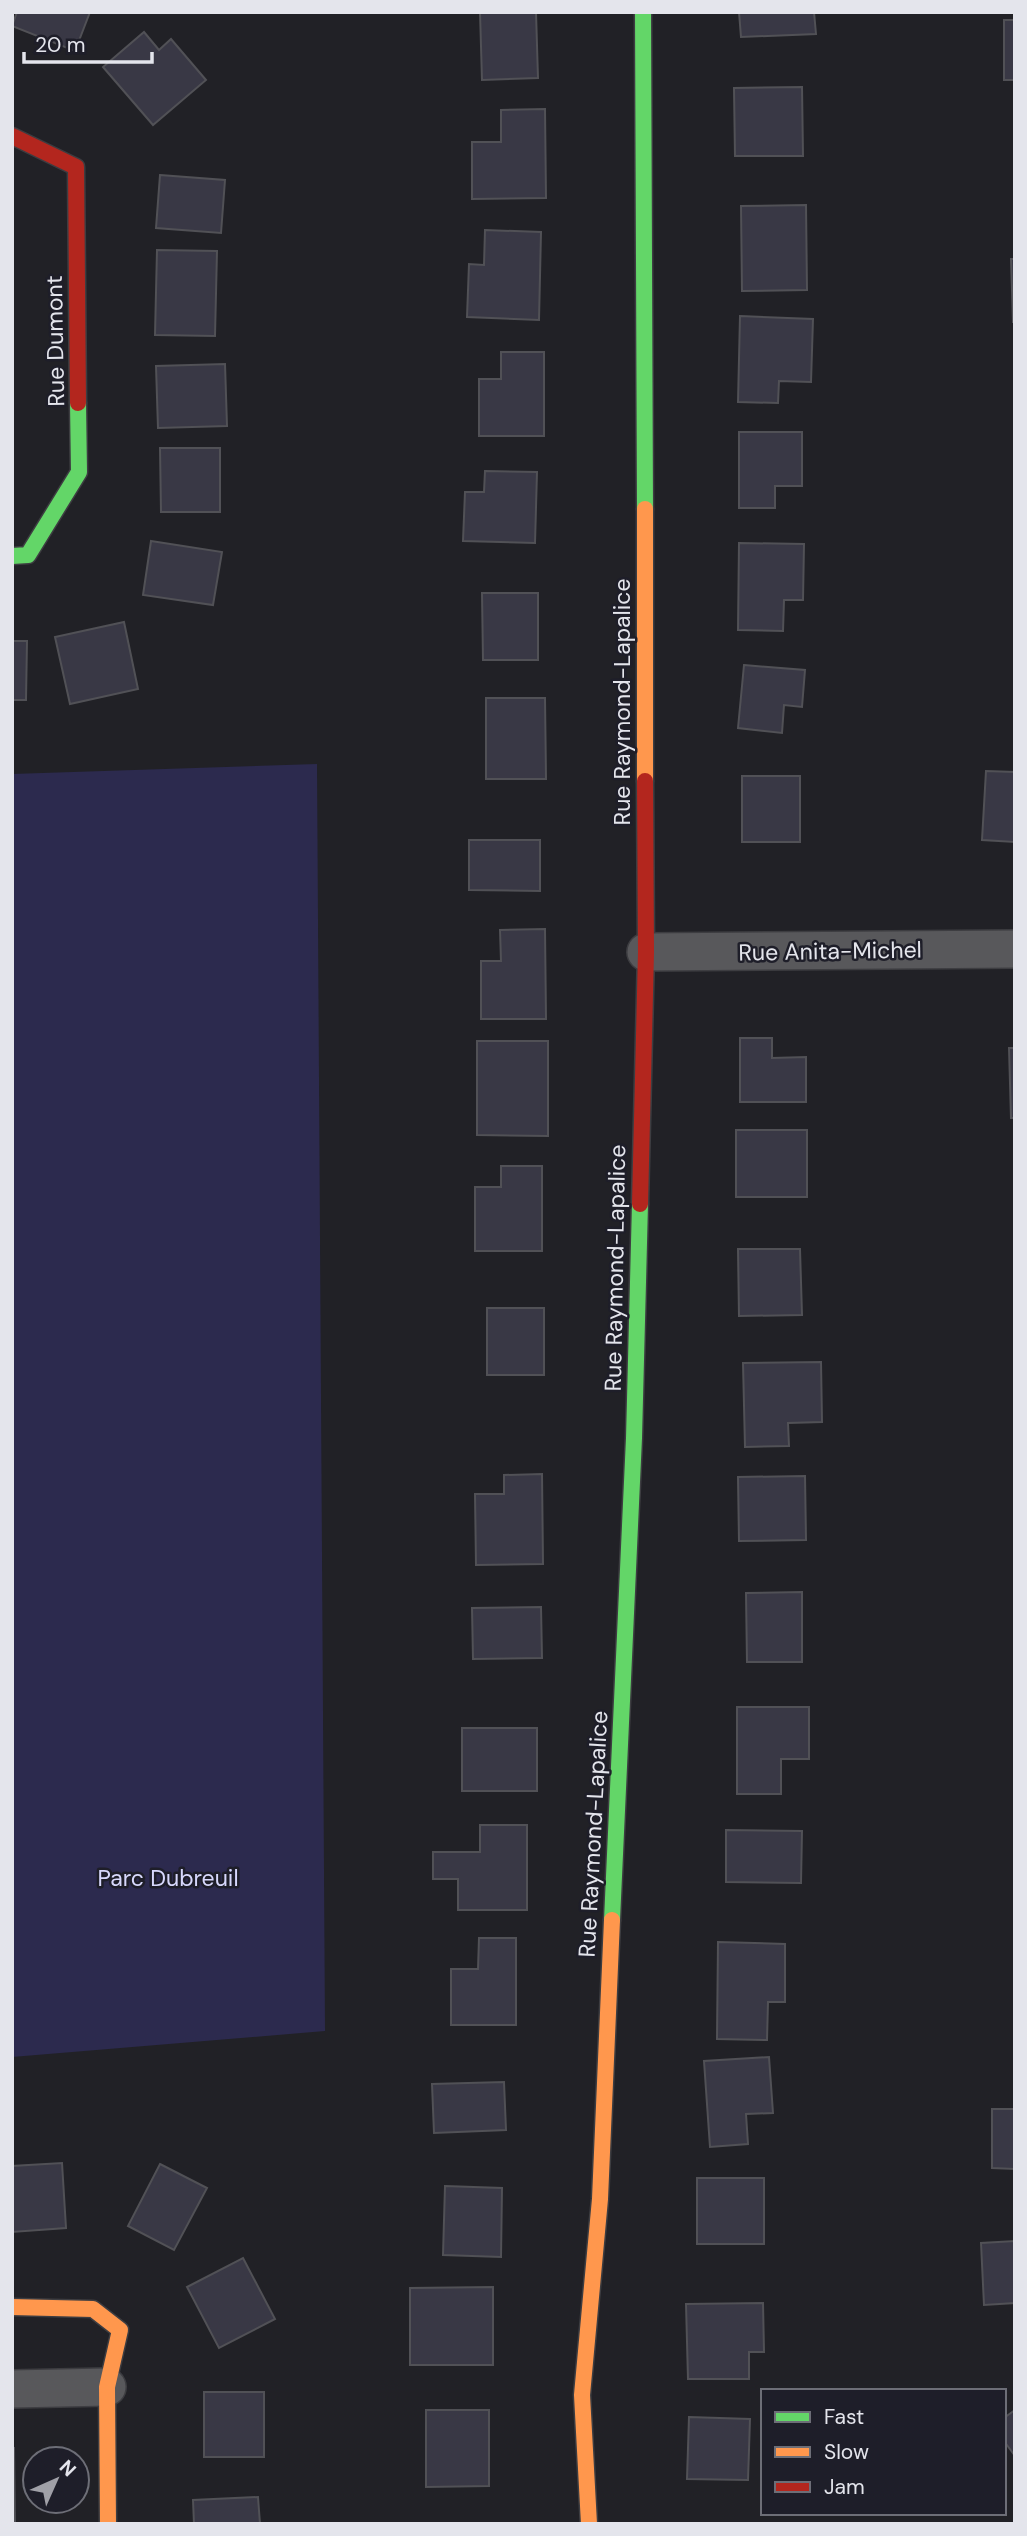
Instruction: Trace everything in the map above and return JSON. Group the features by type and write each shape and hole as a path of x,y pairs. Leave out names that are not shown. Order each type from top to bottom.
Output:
{"street":[{"name":"Rue Raymond-Lapalice","path":"589,2524 582,2395 600,2199 632,1479 646,952 643,12"},
{"name":"Rue Dumont","path":"12,136 76,167 79,472 28,555 12,556"},
{"name":"Rue Anita-Michel","path":"646,952 1015,949"},
{"path":"12,2307 93,2309 120,2330 107,2387 108,2524"},
{"path":"12,2389 107,2387"}],"green space":[{"name":"Parc Dubreuil","path":"317,764 325,2031 12,2057 12,774"}],"building":[{"path":"17,12 90,12 75,51 12,26"},
{"path":"480,12 536,12 538,78 482,80"},
{"path":"739,12 814,12 816,34 741,37"},
{"path":"1004,20 1015,20 1015,80 1004,80"},
{"path":"144,32 159,50 171,39 206,80 153,125 103,67"},
{"path":"802,87 803,156 735,156 734,88"},
{"path":"545,109 546,198 472,199 472,142 501,142 501,110"},
{"path":"160,175 225,180 221,233 156,228"},
{"path":"806,205 807,290 742,291 741,206"},
{"path":"485,230 541,232 539,320 467,317 469,264 484,265"},
{"path":"157,250 217,251 215,336 155,335"},
{"path":"1011,259 1015,259 1015,322 1013,322"},
{"path":"740,316 813,319 811,382 779,381 778,403 738,402"},
{"path":"501,352 544,352 544,436 479,436 479,379 501,379"},
{"path":"225,364 227,426 158,428 156,366"},
{"path":"739,432 802,432 802,486 775,486 775,508 739,508"},
{"path":"160,448 220,448 220,512 161,512"},
{"path":"485,471 537,472 535,543 463,541 465,492 484,492"},
{"path":"151,541 222,552 213,605 143,595"},
{"path":"739,543 804,544 803,600 784,600 783,631 738,630"},
{"path":"482,593 538,593 538,660 483,660"},
{"path":"124,622 138,689 70,704 55,637"},
{"path":"12,641 27,641 26,700 12,700"},
{"path":"744,665 805,670 802,707 784,705 782,733 738,728"},
{"path":"486,698 545,698 546,779 486,779"},
{"path":"986,771 1015,772 1015,842 982,840"},
{"path":"742,776 800,776 800,842 742,842"},
{"path":"469,840 540,840 540,891 469,890"},
{"path":"545,929 546,1019 481,1019 481,961 501,961 500,930"},
{"path":"740,1038 772,1038 772,1058 806,1057 806,1102 740,1102"},
{"path":"477,1041 548,1041 548,1136 477,1135"},
{"path":"1009,1048 1015,1048 1015,1118 1011,1118"},
{"path":"736,1130 807,1130 807,1197 736,1197"},
{"path":"501,1166 542,1166 542,1251 475,1251 475,1187 501,1187"},
{"path":"738,1249 800,1249 802,1315 739,1316"},
{"path":"487,1308 544,1308 544,1375 487,1375"},
{"path":"821,1362 822,1422 788,1423 789,1446 745,1447 743,1363"},
{"path":"542,1474 543,1564 476,1565 475,1494 504,1494 504,1475"},
{"path":"805,1476 806,1540 739,1541 738,1477"},
{"path":"802,1592 802,1662 747,1662 746,1593"},
{"path":"541,1607 542,1658 473,1659 472,1608"},
{"path":"737,1707 809,1707 809,1759 781,1759 781,1794 737,1794"},
{"path":"462,1728 537,1728 537,1791 462,1791"},
{"path":"480,1825 527,1825 527,1910 458,1910 458,1879 433,1879 433,1852 480,1852"},
{"path":"726,1830 802,1831 801,1883 726,1882"},
{"path":"479,1938 516,1938 516,2025 451,2025 451,1969 478,1969"},
{"path":"718,1942 785,1944 785,2002 768,2002 767,2040 717,2039"},
{"path":"769,2057 773,2113 746,2114 748,2144 710,2147 704,2061"},
{"path":"504,2082 506,2130 434,2133 432,2084"},
{"path":"992,2109 1015,2109 1015,2169 992,2168"},
{"path":"62,2163 66,2228 12,2232 12,2166"},
{"path":"160,2164 207,2188 174,2250 128,2226"},
{"path":"697,2178 764,2178 764,2244 697,2244"},
{"path":"445,2186 502,2188 501,2257 443,2255"},
{"path":"1015,2241 1015,2303 984,2305 981,2243"},
{"path":"243,2258 275,2319 219,2348 187,2287"},
{"path":"493,2287 493,2365 410,2365 410,2288"},
{"path":"763,2303 764,2352 749,2352 749,2379 688,2379 686,2304"},
{"path":"204,2392 264,2392 264,2457 204,2457"},
{"path":"426,2410 489,2410 489,2486 426,2487"},
{"path":"1015,2410 1015,2456 1006,2444 1006,2417"},
{"path":"689,2417 750,2419 748,2480 687,2479"},
{"path":"14,2448 15,2524 12,2524"},
{"path":"258,2497 260,2524 194,2524 193,2500"}],"traffic: fast":[{"path":"643,12 645,509"},
{"path":"12,556 28,555 79,472 78,403"},
{"path":"612,1920 634,1438 640,1204"}],"traffic: slow":[{"path":"645,509 645,781"},
{"path":"589,2524 582,2395 600,2199 612,1920"},
{"path":"12,2307 93,2309 120,2330 107,2387 108,2524"}],"traffic: jam":[{"path":"12,136 76,167 78,403"},
{"path":"640,1204 646,952 645,781"}]}
